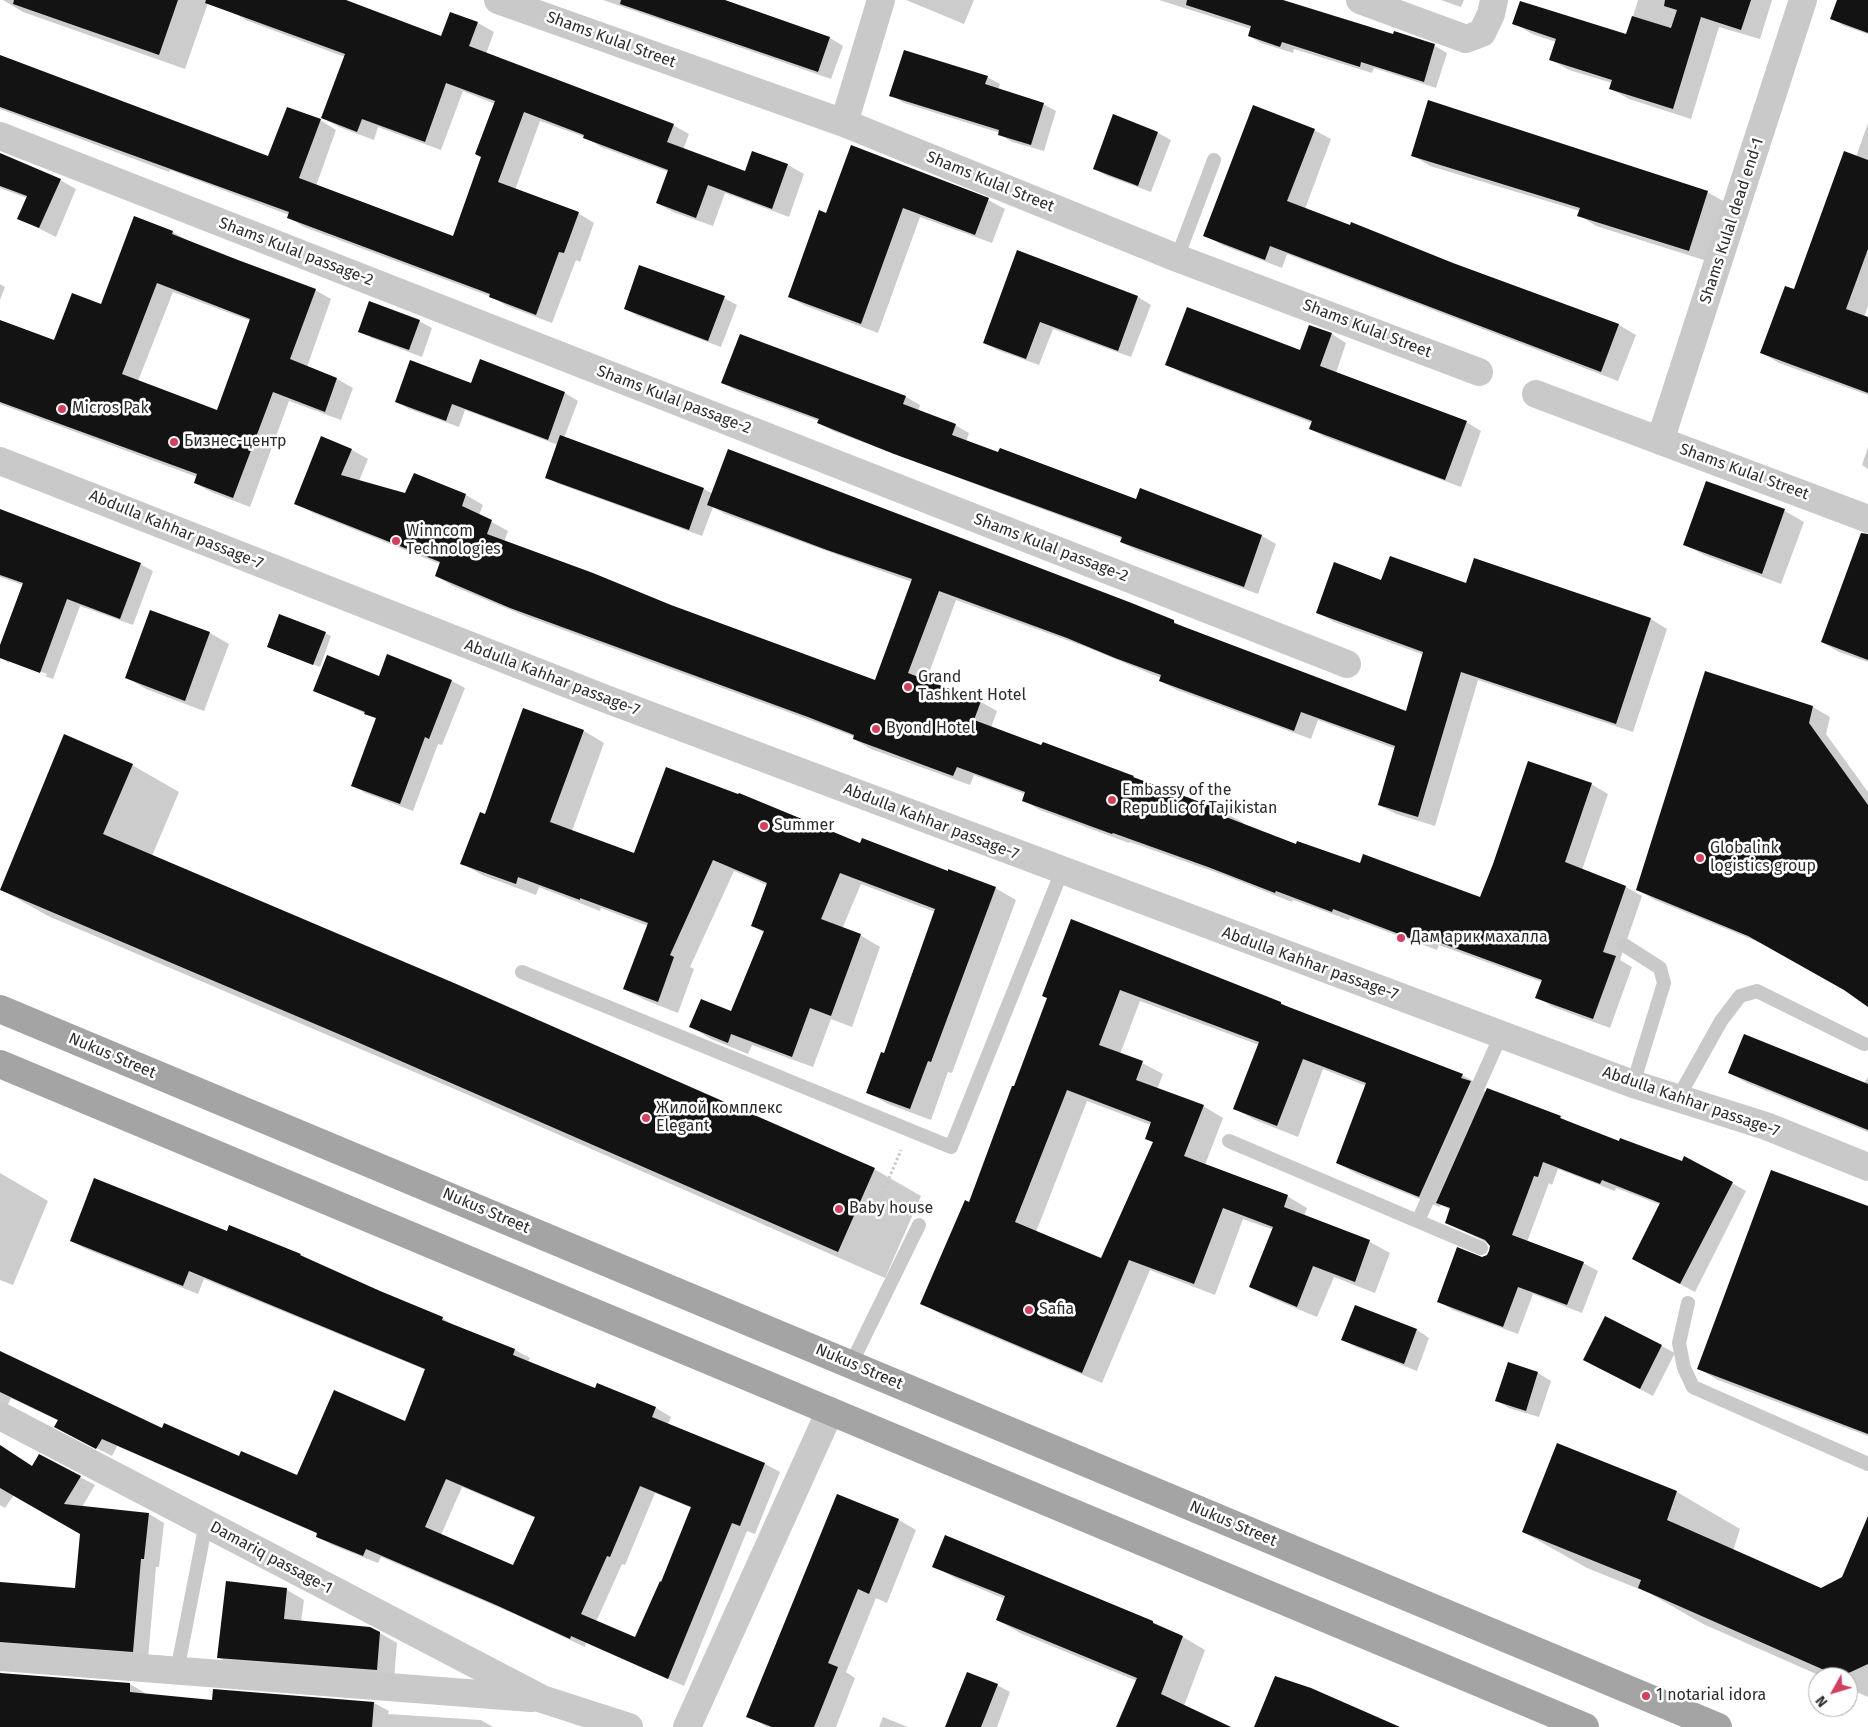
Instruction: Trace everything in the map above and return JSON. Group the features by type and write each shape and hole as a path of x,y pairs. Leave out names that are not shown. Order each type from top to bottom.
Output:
{"main road":[{"name":"Nukus Street","path":"0,1009 1718,1727"},
{"path":"0,1064 1575,1725"}],"street":[{"name":"Shams Kulal Street","path":"498,0 844,123 1177,258 1479,372"},
{"path":"844,123 881,0"},
{"path":"1360,0 1466,38 1482,33 1491,14 1494,0"},
{"name":"Shams Kulal dead end-1","path":"1660,441 1803,0"},
{"name":"Shams Kulal passage-2","path":"0,136 1347,664"},
{"name":"Shams Kulal Street","path":"1536,394 1868,519"},
{"name":"Abdulla Kahhar passage-7","path":"0,460 606,699 1633,1084 1766,1126 1868,1167"},
{"path":"687,1727 830,1411"},
{"name":"Damariq passage-1","path":"0,1416 542,1699 629,1727"},
{"name":"Damariq passage-1","path":"0,1657 542,1699"}],"lane":[{"path":"1177,258 1214,160"},
{"path":"522,972 951,1147 1062,871"},
{"path":"1624,945 1660,968 1664,983 1633,1084"},
{"path":"1678,1098 1721,1021 1740,996 1757,991 1864,1044"},
{"path":"1418,1221 1501,1035"},
{"path":"1229,1142 1481,1248"},
{"path":"852,1364 919,1225"},
{"path":"1688,1303 1679,1343 1684,1368 1693,1387 1868,1464"},
{"path":"177,1671 206,1523"}],"path":[{"path":"909,1131 878,1204 919,1225"}],"building":[{"path":"14,0 178,0 159,55 13,4"},
{"path":"206,0 346,0 441,36 450,12 478,22 469,46 674,124 667,142 745,171 752,151 788,164 772,209 708,185 696,218 656,203 668,170 583,138 584,135 524,112 498,182 579,212 564,253 559,252 536,315 489,297 490,294 287,218 289,212 0,107 0,55 268,156 287,107 321,119 299,178 453,236 481,157 475,154 495,101 446,83 425,142 362,119 357,132 321,118 345,54 205,3"},
{"path":"621,0 725,0 830,37 818,72 620,4"},
{"path":"1187,0 1283,0 1393,34 1394,31 1435,44 1424,82 1361,62 1360,67 1282,42 1280,47 1248,36 1251,26 1186,5"},
{"path":"1665,0 1751,0 1741,30 1701,17 1673,109 1609,89 1612,80 1549,60 1556,39 1512,24 1520,1 1626,34 1632,16 1671,28 1677,10 1664,6"},
{"path":"1837,0 1868,0 1868,33 1830,19"},
{"path":"904,50 988,76 985,84 1044,103 1031,145 998,135 999,130 889,96"},
{"path":"1428,100 1708,191 1689,251 1577,216 1580,208 1411,156"},
{"path":"1253,105 1315,129 1287,201 1350,225 1351,222 1453,263 1619,324 1601,372 1270,246 1265,260 1203,236"},
{"path":"1113,114 1158,132 1138,186 1093,169"},
{"path":"851,145 989,198 975,235 903,208 861,324 788,297 819,210 826,213"},
{"path":"1844,151 1868,160 1868,249 1846,309 1868,317 1868,393 1760,353 1785,286 1794,289"},
{"path":"0,153 61,179 39,228 17,219 27,196 0,186"},
{"path":"134,216 173,231 172,234 316,289 290,359 337,378 325,412 273,392 233,498 194,483 197,474 0,402 0,320 54,340 72,293 101,304","holes":["157,283 250,319 217,410 122,374"]},
{"path":"1017,250 1138,296 1118,351 1040,322 1026,359 983,343"},
{"path":"639,265 725,296 708,341 624,309"},
{"path":"369,301 420,320 409,350 358,332"},
{"path":"1187,307 1300,350 1309,325 1332,333 1320,366 1467,421 1445,480 1309,429 1312,421 1165,365"},
{"path":"740,334 906,396 903,404 956,424 952,435 998,452 1000,448 1136,499 1140,488 1262,535 1244,587 1120,542 1122,537 894,454 817,423 819,419 721,383"},
{"path":"480,359 565,392 548,440 452,404 446,421 395,402 410,360 471,383"},
{"path":"560,435 704,488 689,530 545,478"},
{"path":"321,436 352,449 341,475 405,493 414,473 466,494 462,506 492,520 487,534 593,573 671,605 875,680 912,579 827,550 707,505 728,449 1129,602 1174,620 1174,623 1406,711 1423,652 1316,613 1334,562 1381,580 1390,556 1466,583 1474,558 1651,618 1616,724 1461,672 1418,817 1378,805 1395,746 1301,712 1294,731 1159,681 1161,675 939,591 908,673 981,701 974,720 1041,745 1043,742 1134,776 1227,812 1226,817 1296,844 1297,841 1360,863 1363,854 1480,897 1528,761 1592,783 1565,862 1626,886 1603,952 1616,956 1593,1019 1535,998 1542,980 1422,936 1420,942 1333,909 1332,912 1276,891 1275,893 1208,867 1112,834 1022,801 1025,792 957,767 953,776 853,739 854,735 808,717 510,608 435,576 440,562 294,504"},
{"path":"1706,481 1785,509 1762,574 1683,545"},
{"path":"0,509 141,563 120,619 67,599 40,673 0,658 0,645 23,583 0,575"},
{"path":"1861,533 1868,534 1868,660 1821,642"},
{"path":"150,610 210,632 185,701 125,678"},
{"path":"279,614 326,632 313,665 267,647"},
{"path":"387,654 452,680 429,739 425,737 400,804 351,786 376,718 313,691 327,655 379,676"},
{"path":"1705,671 1813,706 1809,723 1868,805 1868,1007 1844,990 1748,936 1636,890"},
{"path":"523,708 584,730 550,822 634,853 666,767 739,793 860,843 862,838 996,887 931,1062 928,1061 910,1109 866,1093 881,1052 884,1053 935,909 840,873 821,919 861,934 831,1016 810,1008 792,1057 731,1034 728,1043 689,1027 701,999 731,1011 764,931 751,926 767,883 713,860 670,955 674,957 658,1002 623,989 648,923 518,877 516,884 460,864 480,812 485,814"},
{"path":"64,734 133,764 103,834 454,983 875,1168 838,1252 348,1038 0,890"},
{"path":"1071,919 1281,1002 1281,1004 1463,1074 1461,1078 1471,1081 1419,1197 1336,1163 1366,1083 1303,1059 1277,1126 1233,1109 1259,1042 1120,990 1099,1045 1143,1061 1136,1080 1204,1105 1184,1156 1288,1195 1284,1207 1370,1240 1355,1282 1313,1266 1297,1307 1249,1287 1273,1227 1223,1208 1194,1284 1129,1260 1082,1373 920,1304 965,1200 969,1202 1047,998 1042,996","holes":["1067,1090 1151,1122 1145,1139 1153,1142 1101,1258 1015,1222"]},
{"path":"1744,1034 1868,1084 1868,1130 1728,1073"},
{"path":"1487,1088 1561,1116 1560,1118 1619,1141 1620,1138 1682,1161 1684,1156 1733,1182 1680,1284 1632,1259 1660,1203 1602,1180 1600,1184 1543,1162 1538,1177 1534,1176 1512,1235 1584,1262 1567,1305 1518,1287 1503,1327 1437,1302 1457,1247 1482,1257 1487,1255 1489,1251 1490,1246 1485,1240 1445,1223 1450,1208 1436,1203"},
{"path":"1771,1170 1868,1206 1868,1434 1697,1369"},
{"path":"94,1178 227,1231 229,1225 301,1254 380,1291 443,1317 442,1320 515,1349 513,1355 595,1388 597,1383 656,1407 652,1417 765,1463 740,1526 732,1523 668,1679 571,1636 570,1639 366,1549 363,1556 316,1537 317,1533 102,1439 96,1449 54,1427 58,1420 0,1392 0,1351 162,1428 164,1423 239,1456 241,1451 297,1475 334,1390 405,1421 425,1369 189,1271 183,1286 70,1241","holes":["446,1479 535,1517 513,1565 425,1527","640,1486 691,1507 661,1582 635,1637 581,1614 607,1556 610,1557"]},
{"path":"1355,1305 1417,1329 1404,1364 1341,1340"},
{"path":"1605,1316 1662,1345 1640,1389 1583,1360"},
{"path":"1508,1362 1538,1372 1526,1411 1495,1401"},
{"path":"1557,1443 1677,1491 1667,1520 1821,1588 1842,1577 1868,1516 1868,1664 1858,1669 1858,1667 1817,1667 1638,1588 1641,1580 1522,1532"},
{"path":"0,1445 32,1466 39,1454 81,1476 64,1504 149,1513 144,1559 141,1559 133,1652 0,1642 0,1582 75,1588 80,1534 0,1488"},
{"path":"837,1494 899,1519 869,1594 858,1589 828,1663 838,1667 814,1727 772,1727 746,1717"},
{"path":"945,1535 1153,1621 1153,1623 1183,1636 1161,1694 1231,1727 1116,1727 1137,1678 996,1620 1005,1596 932,1567"},
{"path":"226,1581 287,1588 284,1619 370,1627 380,1632 377,1670 217,1658"},
{"path":"967,1672 998,1684 981,1727 945,1727"},
{"path":"0,1673 130,1683 130,1692 212,1700 213,1689 374,1702 372,1727 0,1727"},
{"path":"1275,1676 1311,1688 1400,1727 1254,1727"}],"place":[{"name":"Micros Pak","path":"62,409"},
{"name":"Бизнес-центр","path":"174,442"},
{"name":"Winncom Technologies","path":"396,541"},
{"name":"Grand Tashkent Hotel","path":"908,687"},
{"name":"Byond Hotel","path":"876,729"},
{"name":"Embassy of the Republic of Tajikistan","path":"1112,800"},
{"name":"Summer","path":"764,826"},
{"name":"Globalink logistics group","path":"1700,858"},
{"name":"Дам арик махалла","path":"1401,938"},
{"name":"Жилой комплекс Elegant","path":"646,1118"},
{"name":"Baby house","path":"839,1209"},
{"name":"Safia","path":"1029,1310"},
{"name":"1 notarial idora","path":"1646,1696"}]}
